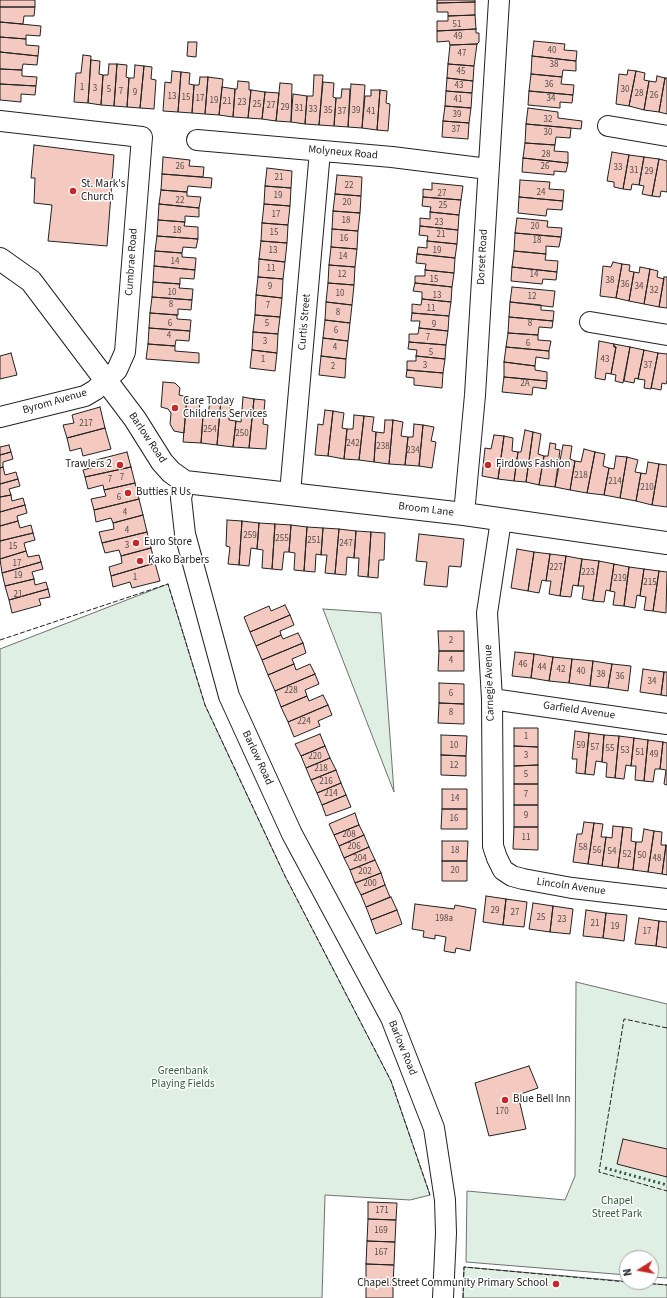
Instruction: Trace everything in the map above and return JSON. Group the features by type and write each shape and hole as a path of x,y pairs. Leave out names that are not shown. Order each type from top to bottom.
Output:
{"main road":[{"name":"Barlow Road","path":"0,259 31,281 135,419 162,462 171,472 185,482"},
{"name":"Broom Lane","path":"185,482 464,514 667,543"}],"street":[{"name":"Dorset Road","path":"464,514 475,395 499,0"},
{"name":"Cumbrae Road","path":"0,121 142,137 126,352 117,370 106,380"},
{"path":"608,126 667,136"},
{"name":"Molyneux Road","path":"197,140 392,157 488,168"},
{"name":"Curtis Street","path":"290,493 320,151"},
{"path":"590,322 667,335"},
{"name":"Byrom Avenue","path":"0,417 85,396 106,380"},
{"name":"Barlow Road","path":"185,482 180,498 185,534 229,696 292,834 391,1018 434,1128 445,1200 446,1233 443,1298"},
{"name":"Carnegie Avenue","path":"493,846 492,699 487,613 501,520"},
{"name":"Garfield Avenue","path":"492,699 667,724"},
{"name":"Lincoln Avenue","path":"493,846 503,870 512,876 572,888 667,899"}],"green space":[{"name":"Greenbank Playing Fields","path":"168,584 205,705 285,876 391,1081 430,1195 410,1200 325,1195 322,1298 0,1298 0,649"},
{"path":"323,609 381,613 394,792"},
{"name":"Chapel Street Park","path":"576,982 667,1004 667,1278 659,1278 659,1250 619,1250 619,1274 466,1262 467,1191 565,1200 575,1176"},
{"name":"Chapel Street Community Primary School","path":"464,1267 619,1281 619,1290 659,1290 659,1284 667,1285 667,1298 463,1298"}],"building":[{"path":"0,0 35,0 35,7 0,7"},
{"path":"437,0 475,0 475,2 437,3"},
{"path":"475,2 475,15 448,16 448,12 437,12 437,3"},
{"path":"0,7 35,7 34,16 24,16 23,24 0,22"},
{"path":"475,15 476,29 437,31 437,21 448,21 448,16"},
{"path":"0,22 41,26 40,36 26,35 26,39 0,37"},
{"path":"476,29 476,33 479,33 479,42 477,44 450,45 449,41 437,42 437,31"},
{"path":"0,37 26,39 26,45 39,46 38,56 0,52"},
{"path":"534,41 565,44 564,50 577,51 576,61 532,56"},
{"path":"188,42 197,42 196,57 187,56"},
{"path":"477,44 474,66 448,64 450,45"},
{"path":"0,52 38,56 37,65 23,64 22,70 0,69"},
{"path":"83,55 91,56 88,103 74,102 76,73 81,73"},
{"path":"532,56 576,61 576,71 563,70 562,77 531,74"},
{"path":"91,60 100,61 99,74 103,75 101,105 88,103"},
{"path":"109,64 117,64 114,106 101,105 103,75 108,75"},
{"path":"117,64 127,65 126,77 129,78 127,107 114,106"},
{"path":"448,64 474,66 473,81 447,78"},
{"path":"135,65 144,66 140,108 127,107 129,78 134,78"},
{"path":"144,66 152,67 151,79 156,80 154,109 140,108"},
{"path":"0,69 22,70 22,76 37,77 36,86 0,84"},
{"path":"628,70 636,71 629,106 616,104 619,74 627,75"},
{"path":"172,71 181,72 178,112 163,111 165,82 171,83"},
{"path":"636,71 645,73 644,80 649,81 644,110 629,106"},
{"path":"181,72 190,73 189,84 194,85 192,113 178,112"},
{"path":"531,74 562,77 561,84 574,85 573,95 529,91"},
{"path":"314,75 323,75 319,125 305,124 307,96 313,96"},
{"path":"657,76 665,78 659,112 644,110 649,81 656,82"},
{"path":"200,77 208,77 205,114 192,113 194,85 199,85"},
{"path":"208,77 223,79 219,115 205,114"},
{"path":"447,78 473,81 472,93 446,91"},
{"path":"665,78 667,78 667,114 659,112"},
{"path":"238,81 249,82 249,90 251,90 248,118 233,117 235,89 237,89"},
{"path":"323,82 334,83 333,97 336,98 334,126 319,125"},
{"path":"280,83 292,84 291,122 276,121"},
{"path":"0,84 36,86 35,95 21,94 21,102 0,100"},
{"path":"351,84 365,85 362,128 348,127"},
{"path":"222,87 235,89 233,117 219,115"},
{"path":"342,89 350,89 348,127 334,126 336,98 341,98"},
{"path":"251,90 265,92 262,119 248,118"},
{"path":"371,90 380,90 377,130 362,128 365,96 371,96"},
{"path":"380,90 387,91 386,103 390,104 388,131 377,130"},
{"path":"446,91 472,93 471,108 445,106"},
{"path":"529,91 573,95 572,103 560,102 560,108 528,105"},
{"path":"265,92 279,93 276,121 262,119"},
{"path":"293,94 307,96 305,124 291,122"},
{"path":"445,106 471,108 469,123 443,121"},
{"path":"528,108 558,112 558,118 582,121 581,129 526,124"},
{"path":"443,121 469,123 468,139 442,137"},
{"path":"526,124 571,128 570,138 556,137 555,145 525,143"},
{"path":"525,143 555,145 554,151 568,152 568,163 523,158"},
{"name":"St. Mark's Church","path":"34,145 114,155 107,246 48,241 52,205 34,203 35,178 31,178"},
{"path":"612,152 629,155 623,189 614,187 614,182 607,181"},
{"path":"629,155 644,157 639,185 632,184 631,190 623,189"},
{"path":"163,157 190,160 189,166 204,167 203,177 162,174"},
{"path":"644,157 659,159 652,196 642,194 644,186 639,185"},
{"path":"523,158 568,163 566,172 554,171 554,175 522,172"},
{"path":"659,159 667,161 667,192 661,191 660,197 652,196"},
{"path":"267,168 292,171 291,188 265,186"},
{"path":"162,174 212,178 211,188 188,186 187,192 161,190"},
{"path":"337,175 362,177 361,196 335,194"},
{"path":"520,180 550,182 549,189 564,190 563,201 519,197"},
{"path":"432,183 463,186 461,200 423,197 423,189 432,190"},
{"path":"265,186 291,188 290,206 264,204"},
{"path":"161,190 187,192 187,196 201,197 199,208 159,204"},
{"path":"335,194 361,196 360,213 333,211"},
{"path":"423,197 461,200 459,215 430,212 431,207 422,206"},
{"path":"519,197 563,201 562,210 547,209 546,216 518,213"},
{"path":"159,204 199,208 199,217 185,216 185,222 158,220"},
{"path":"264,204 290,206 288,225 262,223"},
{"path":"333,211 360,213 358,231 332,229"},
{"path":"430,212 459,215 458,230 420,226 420,218 430,219"},
{"path":"517,218 548,221 547,227 562,228 561,237 515,233"},
{"path":"158,220 185,222 184,226 198,227 198,239 157,236"},
{"path":"262,223 288,225 287,243 261,241"},
{"path":"420,226 458,230 457,244 427,241 428,236 419,235"},
{"path":"332,229 358,231 357,249 331,247"},
{"path":"515,233 561,237 559,247 546,246 546,254 514,251"},
{"path":"157,236 198,239 196,248 183,247 182,253 155,251"},
{"path":"261,241 287,243 285,262 259,259"},
{"path":"427,241 457,244 455,258 417,254 418,247 427,248"},
{"path":"331,247 357,249 355,267 329,265"},
{"path":"155,251 182,253 182,257 196,258 195,270 154,266"},
{"path":"514,251 546,254 545,260 558,261 557,272 512,267"},
{"path":"417,254 455,258 454,273 425,270 426,264 416,263"},
{"path":"259,259 285,262 283,279 258,277"},
{"path":"613,262 622,264 616,298 600,296 603,266 611,267"},
{"path":"622,264 630,265 629,271 634,272 629,301 616,298"},
{"path":"329,265 355,267 354,285 328,283"},
{"path":"154,266 195,270 194,279 180,278 180,284 153,282"},
{"path":"512,267 557,272 556,280 543,279 542,284 511,281"},
{"path":"640,267 650,269 644,304 629,301 634,272 639,273"},
{"path":"650,269 658,271 657,277 664,279 659,307 644,304"},
{"path":"425,270 454,273 452,287 415,283 415,276 425,276"},
{"path":"258,277 283,279 282,298 256,295"},
{"path":"664,277 667,277 667,308 659,307"},
{"path":"153,282 180,284 179,288 193,289 192,300 152,297"},
{"path":"328,283 354,285 352,305 326,302"},
{"path":"415,283 452,287 451,302 422,299 422,292 413,291"},
{"path":"512,287 555,291 553,307 510,302"},
{"path":"256,295 282,298 280,317 255,315"},
{"path":"152,297 192,300 191,310 178,309 178,315 150,313"},
{"path":"422,299 451,302 449,316 412,313 412,304 421,305"},
{"path":"326,302 352,305 350,323 325,320"},
{"path":"510,302 541,305 541,310 554,311 553,321 509,317"},
{"path":"150,313 177,315 177,319 191,320 190,331 149,328"},
{"path":"412,313 449,316 448,331 419,328 420,321 411,321"},
{"path":"255,315 280,317 278,334 253,332"},
{"path":"509,317 553,321 552,328 539,327 538,335 508,333"},
{"path":"325,320 350,323 348,341 323,338"},
{"path":"149,328 190,331 189,341 176,340 175,346 148,344"},
{"path":"419,328 448,331 446,345 409,342 409,334 418,334"},
{"path":"253,332 278,334 277,353 252,350"},
{"path":"508,333 538,335 538,340 551,341 549,351 506,347"},
{"path":"323,338 348,341 346,359 321,356"},
{"path":"599,341 614,344 614,347 616,347 611,374 606,373 605,380 595,378"},
{"path":"409,342 446,345 445,359 416,356 417,350 408,349"},
{"path":"148,344 175,346 175,351 199,353 199,363 146,359"},
{"path":"614,344 630,347 623,383 615,381 616,375 611,374 616,347 614,347"},
{"path":"506,347 549,351 549,359 536,357 535,366 504,362"},
{"path":"630,347 644,350 638,379 635,378 634,383 624,381"},
{"path":"252,350 277,353 275,371 250,368"},
{"path":"644,350 658,353 651,389 644,388 645,380 638,379"},
{"path":"11,353 17,375 0,379 0,356"},
{"path":"658,353 667,354 667,380 666,384 662,383 661,390 651,388"},
{"path":"321,356 346,359 345,378 319,375"},
{"path":"416,356 445,359 443,373 407,370 407,361 416,361"},
{"path":"504,362 535,366 535,370 547,372 547,381 504,377"},
{"path":"407,370 443,373 442,388 414,385 414,378 406,377"},
{"path":"504,377 547,381 546,389 533,387 532,395 502,392"},
{"name":"Care Today Childrens Services","path":"163,382 175,383 180,388 179,395 187,397 184,433 174,431 170,424 171,413 168,409 161,407"},
{"path":"187,397 200,399 199,416 203,416 201,443 183,442"},
{"path":"243,397 254,399 249,448 233,447 236,421 241,422"},
{"path":"210,399 221,400 217,445 201,443 203,416 208,417"},
{"path":"254,399 265,400 263,424 268,425 266,449 249,448"},
{"path":"221,400 230,400 229,420 236,421 233,447 217,445"},
{"path":"100,407 105,428 67,438 63,425 74,423 72,415"},
{"path":"325,410 333,411 328,456 315,455 318,424 323,425"},
{"path":"333,411 344,413 342,428 347,429 344,459 328,456"},
{"path":"354,415 364,416 359,460 344,459 347,429 353,429"},
{"path":"364,416 374,417 372,431 376,432 374,462 359,460"},
{"path":"385,420 393,420 389,464 374,462 376,432 384,433"},
{"path":"393,420 403,422 401,436 408,437 405,465 389,464"},
{"path":"414,424 423,425 419,466 405,465 408,437 413,437"},
{"path":"423,425 434,427 431,441 436,442 432,468 419,466"},
{"path":"105,428 111,449 83,456 81,448 70,451 67,438"},
{"path":"525,430 533,432 526,482 514,481 518,452 521,452"},
{"path":"533,432 541,434 538,454 544,456 539,485 526,482"},
{"path":"494,435 504,436 498,479 482,476 485,448 491,449"},
{"path":"504,436 513,438 512,451 518,452 514,481 498,479"},
{"path":"550,443 556,444 555,449 560,450 555,487 539,485 544,456 548,456"},
{"path":"9,445 11,452 0,455 0,447"},
{"path":"563,445 572,446 570,459 575,461 570,490 555,487"},
{"path":"584,449 595,452 587,493 570,490 575,461 581,462"},
{"path":"11,452 13,459 3,462 3,467 0,468 0,455"},
{"path":"127,452 131,467 85,477 83,470 98,466 96,460"},
{"path":"595,452 605,454 603,466 609,468 604,495 587,493"},
{"path":"616,456 627,457 620,498 604,495 609,468 614,469"},
{"path":"627,457 638,460 635,472 641,473 636,501 620,498"},
{"path":"648,462 659,464 652,505 636,501 641,473 646,474"},
{"path":"659,464 667,465 667,507 652,505"},
{"path":"3,467 5,475 16,472 18,479 0,484 0,468"},
{"path":"131,467 135,483 104,490 103,485 88,489 85,477"},
{"path":"18,479 20,486 9,489 11,495 0,497 0,484"},
{"path":"135,483 139,499 94,510 91,499 106,496 104,490"},
{"path":"11,495 12,501 23,498 25,505 0,512 0,497"},
{"path":"139,499 143,515 113,523 111,518 96,522 94,510"},
{"path":"25,505 27,513 17,516 18,521 0,526 0,512"},
{"path":"143,515 147,532 102,543 99,532 114,529 113,523"},
{"path":"227,520 242,521 239,565 228,564 230,547 226,546"},
{"path":"18,521 20,528 31,525 33,533 0,541 0,526"},
{"path":"242,521 259,523 257,549 251,548 249,566 239,565"},
{"path":"259,523 275,524 272,569 262,568 263,550 257,549"},
{"path":"275,524 291,525 289,552 284,552 282,570 272,569"},
{"path":"291,525 307,527 304,571 294,570 295,553 289,552"},
{"path":"307,527 323,528 321,555 316,554 315,572 304,571"},
{"path":"323,528 339,529 335,574 325,573 327,555 321,555"},
{"path":"339,529 356,531 354,558 347,557 346,575 335,574"},
{"path":"356,531 371,532 368,577 358,576 359,558 354,558"},
{"path":"147,532 151,548 121,556 119,550 105,553 102,543"},
{"path":"371,532 385,533 384,560 379,560 378,578 368,577"},
{"path":"33,533 35,540 24,543 26,551 0,559 0,541"},
{"path":"419,534 464,539 461,567 449,566 447,587 424,585 427,562 416,561"},
{"path":"151,548 155,563 111,576 109,567 122,563 121,556"},
{"path":"517,549 534,552 528,591 511,588"},
{"path":"26,551 28,557 39,555 41,562 2,573 0,559"},
{"path":"534,552 550,554 546,581 542,580 539,593 528,591"},
{"path":"550,554 566,556 560,596 549,594 551,581 546,581"},
{"path":"566,556 582,559 578,586 573,585 571,597 560,596"},
{"path":"582,559 599,561 593,601 582,599 584,586 578,586"},
{"path":"599,561 614,564 610,591 606,590 604,602 593,601"},
{"path":"41,562 43,569 32,572 34,579 5,586 2,573"},
{"path":"155,563 160,581 132,588 130,582 113,587 111,576"},
{"path":"614,564 629,567 624,606 613,605 615,592 610,591"},
{"path":"629,567 644,569 640,596 637,595 635,608 624,606"},
{"path":"644,569 659,571 653,611 644,610 646,597 640,596"},
{"path":"659,571 667,572 666,613 653,611"},
{"path":"34,579 35,585 46,582 48,589 9,600 5,586"},
{"path":"48,589 50,597 39,599 41,605 12,613 9,600"},
{"path":"285,605 290,615 250,632 244,617 269,606 271,611"},
{"path":"290,615 294,625 280,631 281,635 256,646 250,632"},
{"path":"438,631 464,631 464,651 439,651"},
{"path":"298,633 303,643 262,660 256,646 281,635 283,639"},
{"path":"303,643 306,653 292,659 294,664 268,675 262,660"},
{"path":"439,651 464,651 464,671 438,671"},
{"path":"515,652 534,654 531,678 512,676"},
{"path":"534,654 553,657 549,681 531,678"},
{"path":"553,657 572,659 569,683 549,681"},
{"path":"572,659 593,661 590,686 569,683"},
{"path":"593,661 612,664 608,688 590,686"},
{"path":"294,664 296,670 310,664 315,674 275,691 268,675"},
{"path":"612,664 631,666 628,691 608,688"},
{"path":"643,669 664,672 661,695 640,692"},
{"path":"664,672 667,672 667,696 661,695"},
{"path":"315,674 319,684 305,690 307,696 281,707 275,691"},
{"path":"439,683 464,684 464,704 439,703"},
{"path":"323,695 328,705 288,722 281,707 307,696 309,701"},
{"path":"439,703 464,704 464,724 438,723"},
{"path":"328,705 332,715 318,721 320,726 294,737 288,722"},
{"path":"514,728 538,728 538,747 514,746"},
{"path":"575,731 589,733 585,774 576,773 577,759 572,759"},
{"path":"589,733 604,735 602,762 596,761 594,775 585,774"},
{"path":"320,734 325,746 301,756 295,744"},
{"path":"441,735 467,736 466,756 441,755"},
{"path":"604,735 619,736 615,778 606,777 607,763 602,762"},
{"path":"619,736 634,738 631,766 626,765 624,779 615,778"},
{"path":"634,738 648,740 644,781 635,780 636,766 631,766"},
{"path":"648,740 663,742 660,769 655,769 653,782 644,781"},
{"path":"663,742 667,743 667,785 664,784 666,770 660,769"},
{"path":"325,746 330,758 306,768 301,756"},
{"path":"514,746 538,747 538,765 514,766"},
{"path":"441,755 466,756 466,776 441,775"},
{"path":"330,758 336,770 311,780 306,768"},
{"path":"538,765 538,784 514,784 514,766"},
{"path":"336,770 341,783 317,793 311,780"},
{"path":"341,783 346,795 322,805 317,793"},
{"path":"514,784 538,784 538,805 514,805"},
{"path":"442,789 467,789 467,809 442,809"},
{"path":"346,795 351,807 326,816 322,805"},
{"path":"514,805 538,805 538,827 514,827"},
{"path":"442,809 467,809 467,829 441,829"},
{"path":"355,813 359,825 334,835 329,824"},
{"path":"584,822 594,823 588,864 573,862 577,834 582,834"},
{"path":"594,823 603,824 601,837 606,837 602,866 588,864"},
{"path":"359,825 364,835 339,846 334,835"},
{"path":"613,826 623,827 618,868 602,866 606,837 612,838"},
{"path":"514,827 538,827 538,850 513,849"},
{"path":"623,827 632,828 631,841 636,842 633,870 618,868"},
{"path":"644,829 654,831 648,872 633,870 636,842 642,842"},
{"path":"654,831 662,832 661,845 666,845 662,874 648,872"},
{"path":"364,835 369,847 344,858 339,846"},
{"path":"442,841 468,841 467,861 442,861"},
{"path":"666,845 667,846 667,875 662,874"},
{"path":"369,847 375,860 350,870 344,858"},
{"path":"375,860 381,873 355,883 350,870"},
{"path":"442,861 467,861 467,881 442,881"},
{"path":"381,873 385,885 361,895 355,883"},
{"path":"385,885 390,897 366,907 361,895"},
{"path":"486,896 506,899 503,925 483,922"},
{"path":"391,897 397,910 371,920 366,907"},
{"path":"506,899 527,902 524,927 503,925"},
{"path":"533,903 553,906 550,932 529,929"},
{"path":"415,904 454,909 455,905 476,909 470,951 456,948 455,953 444,951 446,937 435,935 435,939 423,937 424,931 412,929"},
{"path":"553,906 573,909 570,934 550,932"},
{"path":"397,910 402,924 376,934 371,920"},
{"path":"586,910 606,913 603,938 583,936"},
{"path":"606,913 627,915 624,941 603,938"},
{"path":"639,918 659,921 656,946 635,944"},
{"path":"659,921 667,922 667,948 656,946"},
{"path":"529,1066 538,1088 518,1095 526,1129 489,1136 475,1083"},
{"path":"623,1139 667,1149 667,1177 617,1164"},
{"path":"368,1202 397,1203 396,1220 368,1219"},
{"path":"368,1219 396,1220 395,1242 367,1241"},
{"path":"367,1241 395,1242 394,1265 366,1264"},
{"path":"366,1264 394,1265 393,1285 366,1285"},
{"path":"366,1285 393,1285 393,1298 366,1298"}],"hedge":[{"path":"605,1168 667,1185"}],"fence":[{"path":"0,640 168,584 205,705 285,876 391,1081 430,1195"},
{"path":"667,1028 624,1019 599,1172 667,1191"},
{"path":"463,1298 464,1267 619,1281"},
{"path":"659,1284 667,1285"}],"place":[{"name":"St. Mark's Church","path":"73,191"},
{"name":"Care Today Childrens Services","path":"175,408"},
{"name":"Trawlers 2","path":"120,465"},
{"name":"Firdows Fashion","path":"488,465"},
{"name":"Butties R Us","path":"128,493"},
{"name":"Euro Store","path":"136,543"},
{"name":"Kako Barbers","path":"140,561"},
{"name":"Blue Bell Inn","path":"505,1100"},
{"name":"Chapel Street Community Primary School","path":"556,1284"}]}
